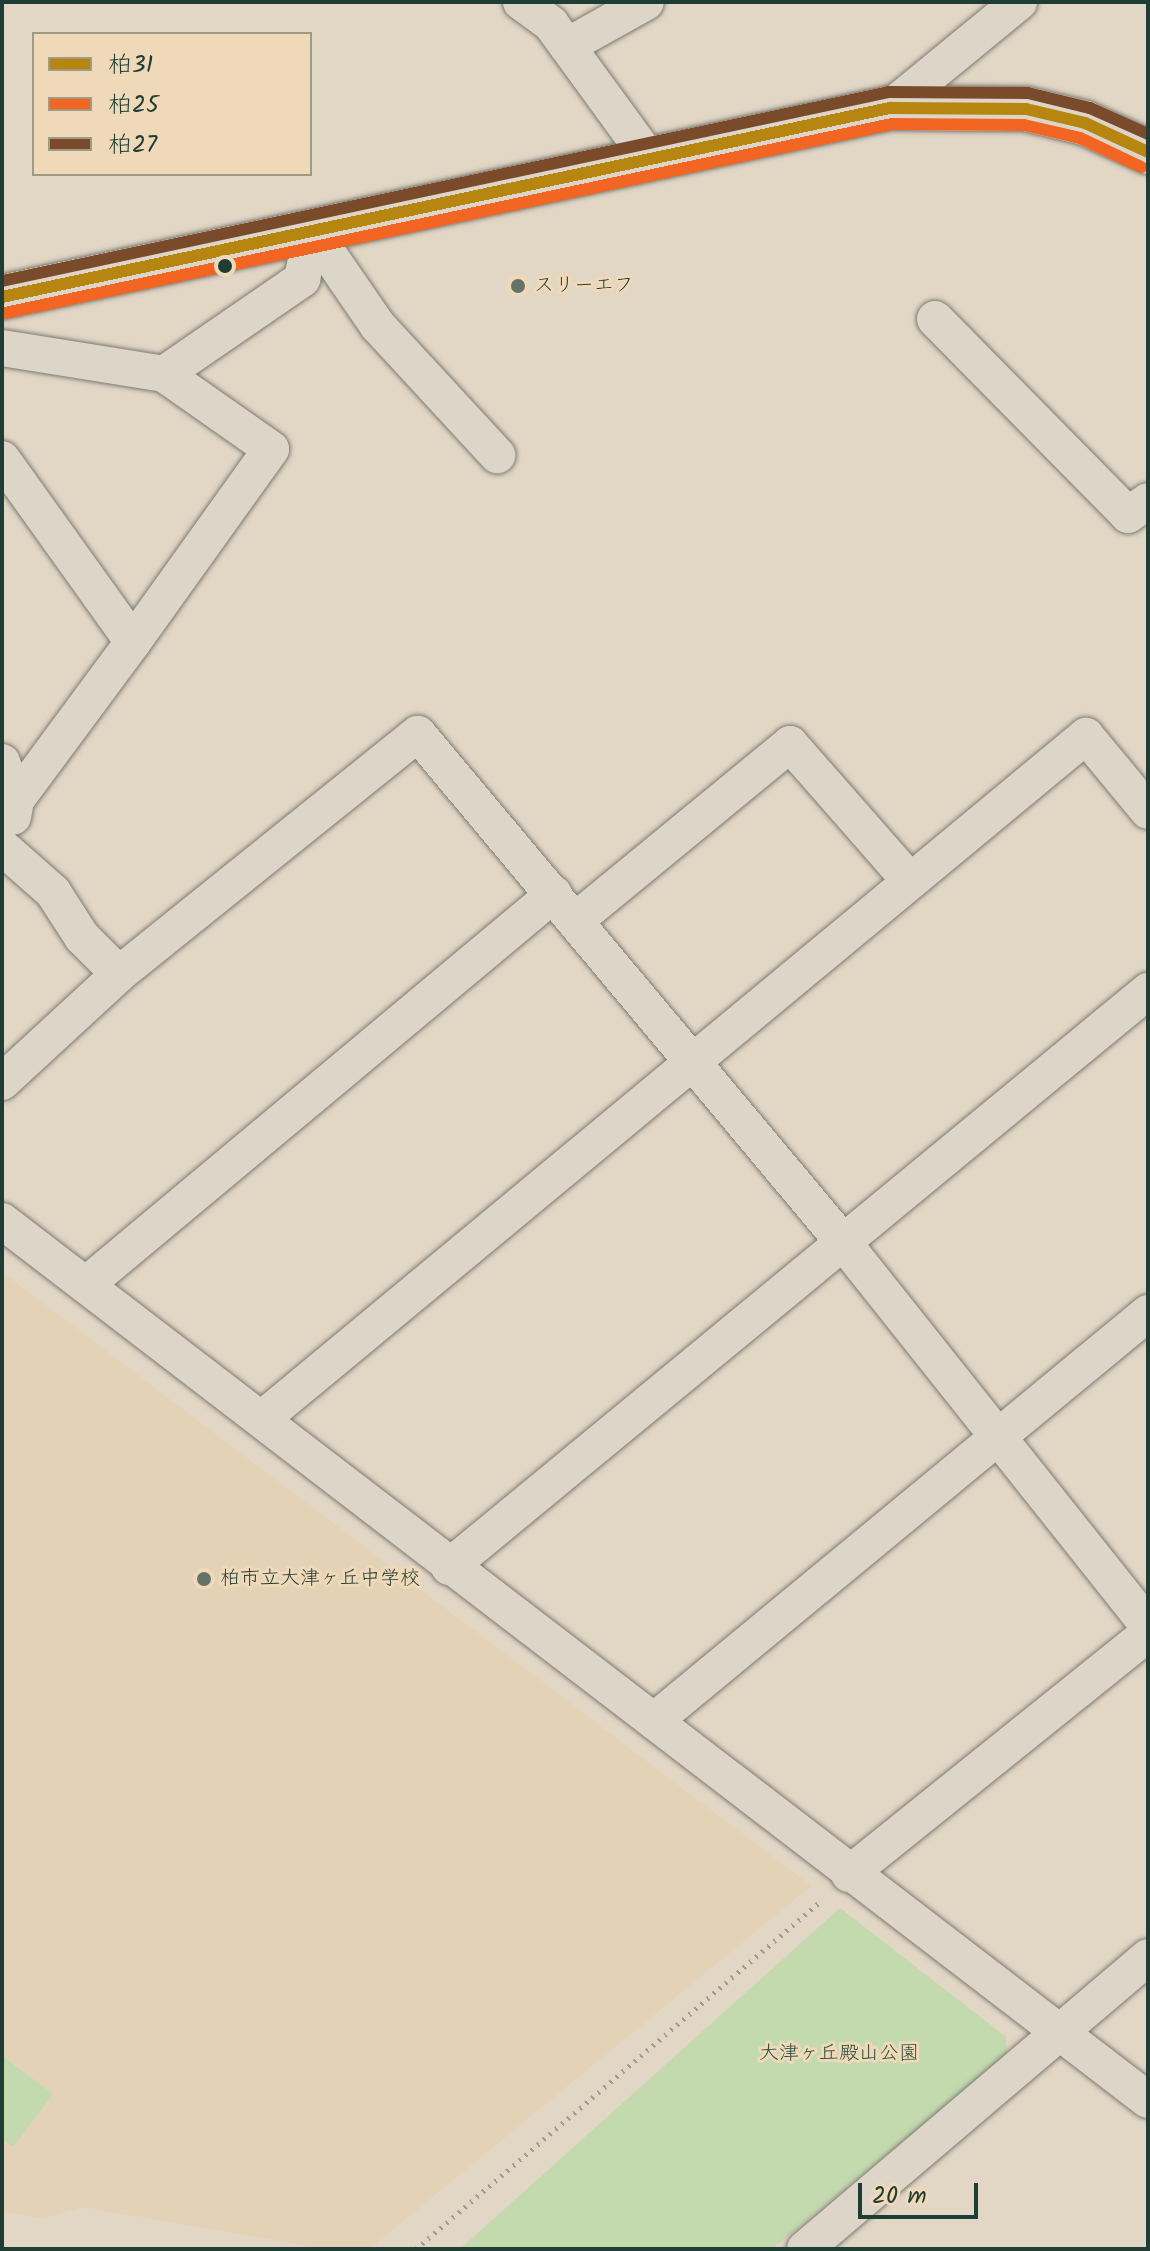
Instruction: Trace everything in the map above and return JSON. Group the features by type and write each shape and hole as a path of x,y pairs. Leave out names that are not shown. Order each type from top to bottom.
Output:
{"main road":[{"path":"2,297 648,157 890,108 1026,109 1085,123 1148,152"}],"street":[{"path":"521,2 551,24 648,157"},
{"path":"567,46 646,2"},
{"path":"890,108 1019,2"},
{"path":"164,374 302,279 312,230"},
{"path":"312,230 378,326 497,455"},
{"path":"935,319 1128,515 1148,501"},
{"path":"2,348 164,374 271,449 16,800 4,849 53,892 82,937 119,974"},
{"path":"2,459 133,642"},
{"path":"2,1082 119,974 418,734 843,1242 1148,1626"},
{"path":"263,1418 1086,736 1148,811"},
{"path":"88,1283 565,907 790,744 910,881"},
{"path":"2,762 16,800"},
{"path":"449,1567 1148,991"},
{"path":"2,1221 88,1283 449,1567 1148,2100"},
{"path":"654,1721 1148,1313"},
{"path":"849,1874 1148,1634"},
{"path":"805,2249 1148,1957"}],"path":[{"path":"416,2249 849,1874"}],"shaded area":[{"name":"柏市立大津ヶ丘中学校","path":"2,1272 811,1886 369,2249 324,2249 82,2207 42,2219 2,2211"}],"green space":[{"name":"大津ヶ丘殿山公園","path":"840,1908 1006,2037 1007,2056 772,2249 460,2249"},
{"path":"2,2056 53,2094 13,2147 2,2139"}],"transit line":[{"name":"柏27","path":"2,281 888,92 1028,93 1090,108 1148,134"},
{"name":"柏31","path":"2,297 890,108 1026,109 1085,123 1148,152"},
{"name":"柏25","path":"5,313 892,124 1024,125 1080,138 1141,167"}],"place":[{"name":"スリーエフ","path":"518,286"},
{"name":"柏市立大津ヶ丘中学校","path":"204,1579"}]}
